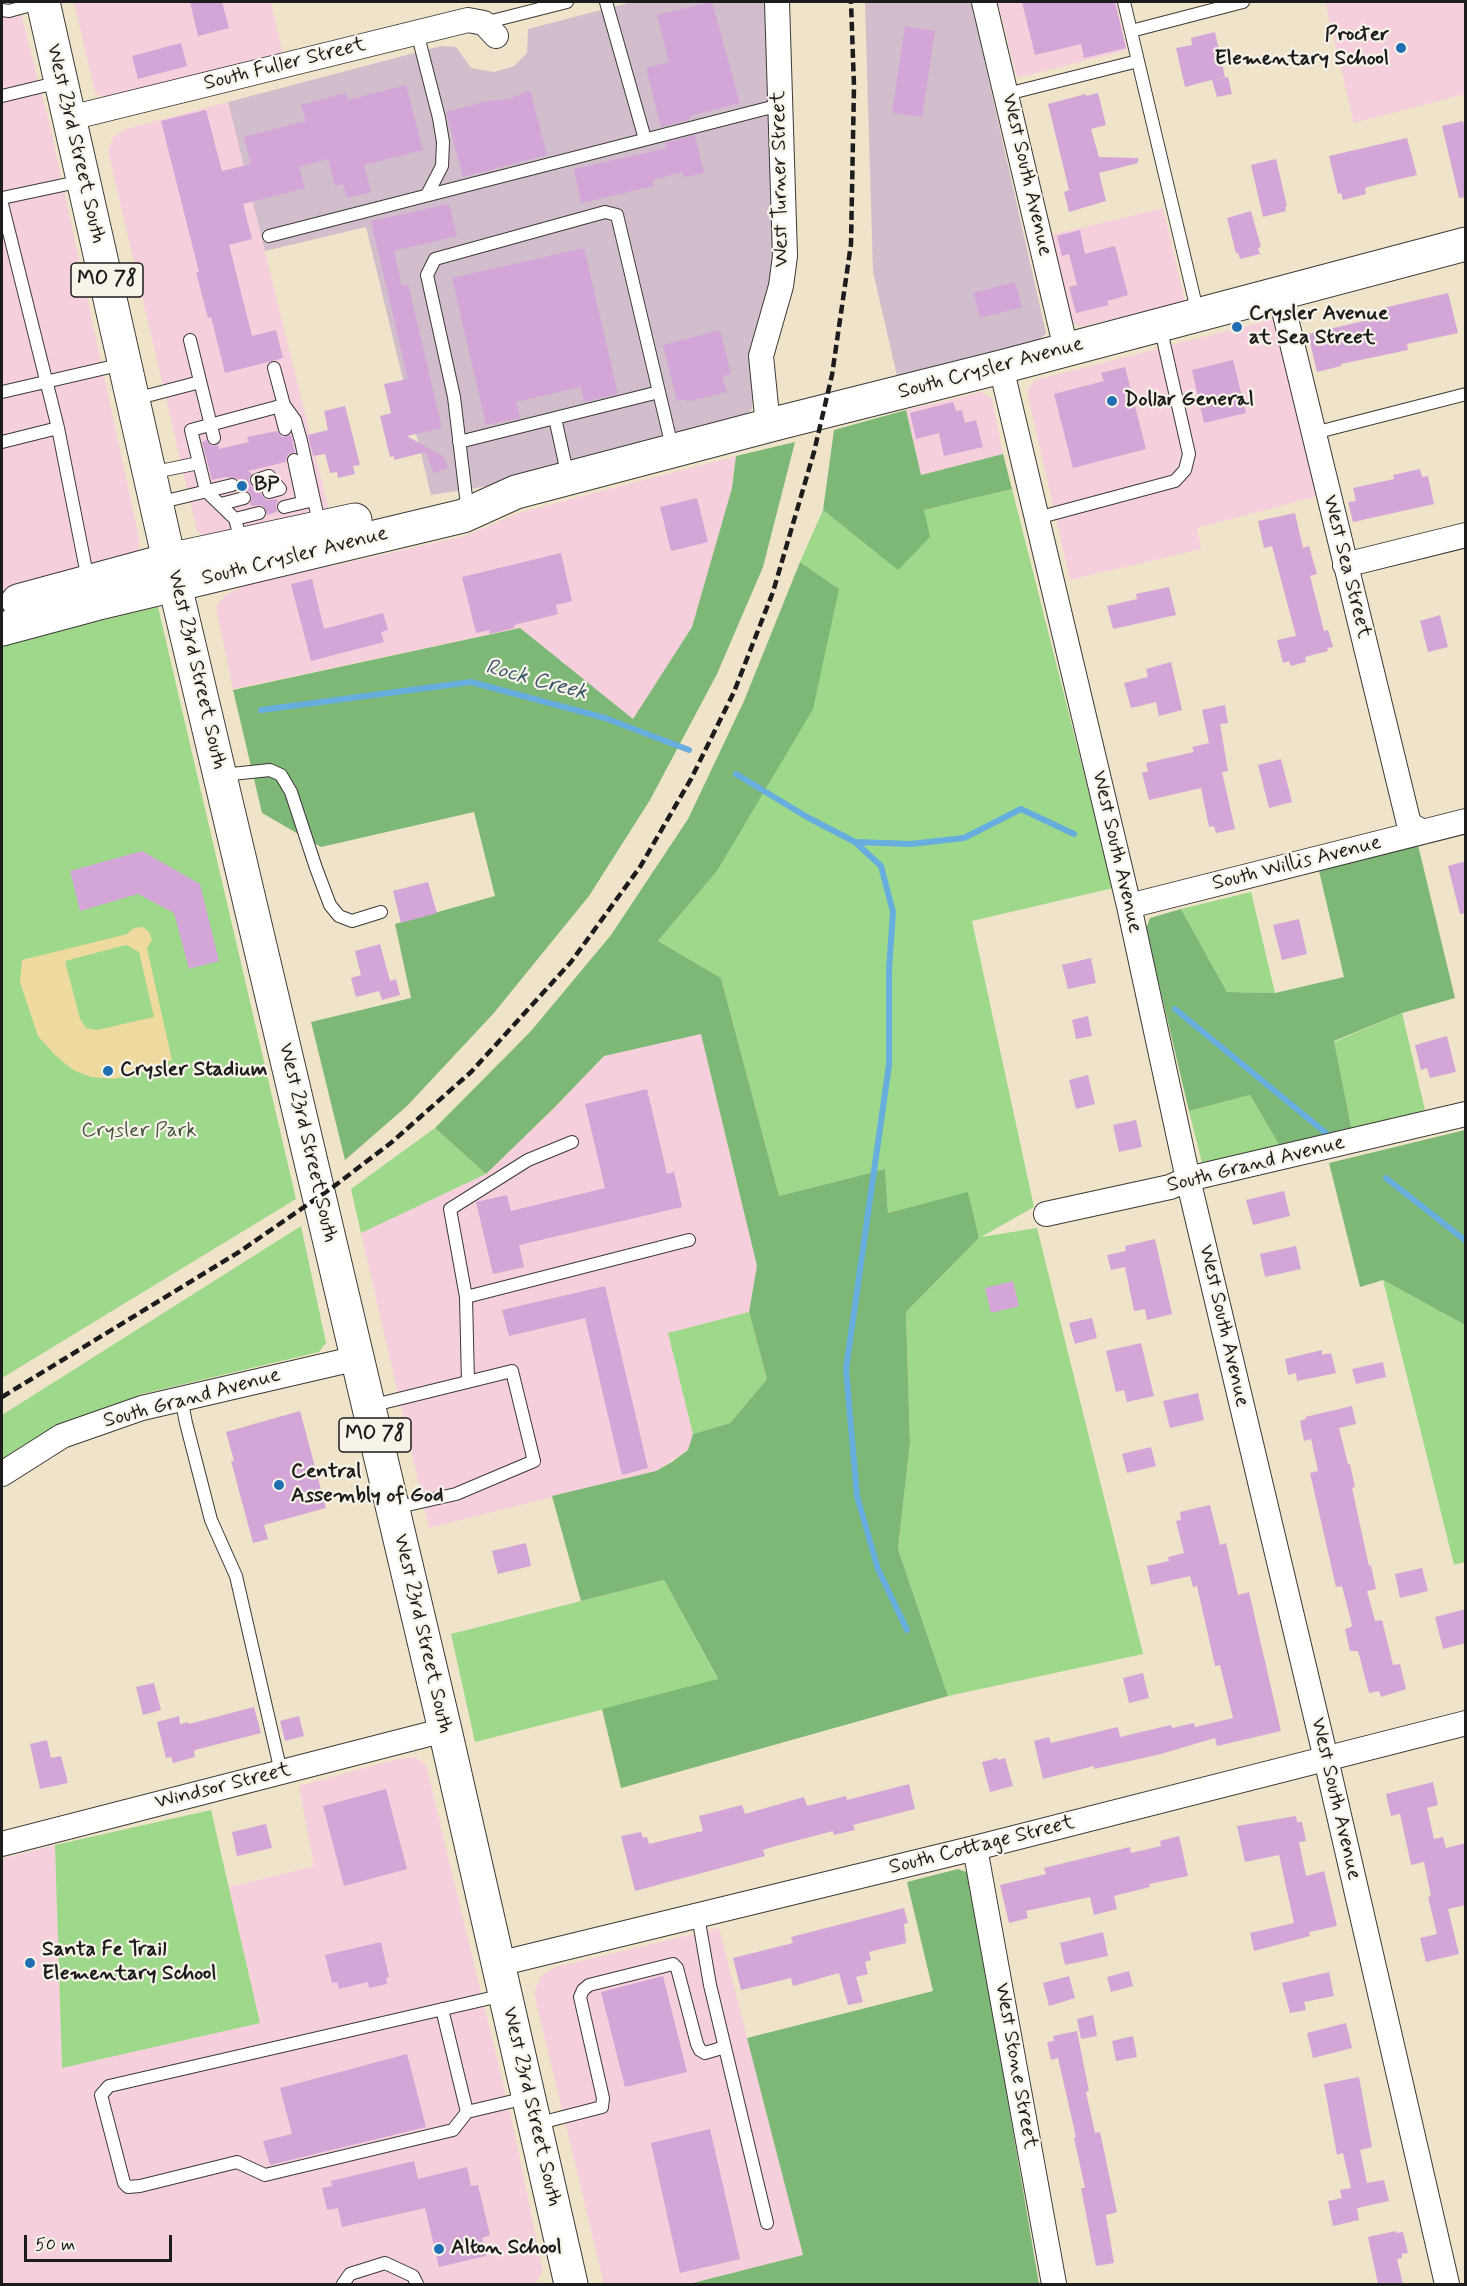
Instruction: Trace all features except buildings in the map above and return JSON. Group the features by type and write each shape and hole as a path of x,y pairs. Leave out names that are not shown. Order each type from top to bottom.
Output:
{"main road":[{"name":"West 23rd Street South","path":"43,2 172,573 445,1730 569,2284"},
{"name":"South Crysler Avenue","path":"2,606 89,581 172,573 463,516 516,492 1002,367 1466,244"},
{"name":"South Crysler Avenue","path":"2,629 172,573 238,532 303,508 516,492"}],"street":[{"name":"West Turner Street","path":"768,426 761,356 781,286 785,256 777,2"},
{"name":"West South Avenue","path":"984,2 1066,349"},
{"name":"South Fuller Street","path":"70,118 468,20 490,30"},
{"name":"West Sea Street","path":"1280,294 1409,824 1423,832"},
{"name":"West South Avenue","path":"1002,367 1129,906 1188,1179 1326,1759 1447,2284"},
{"path":"1345,565 1466,535"},
{"name":"South Willis Avenue","path":"1129,906 1466,821"},
{"name":"South Grand Avenue","path":"1046,1214 1170,1187 1188,1179 1466,1114"},
{"name":"South Grand Avenue","path":"2,1474 62,1436 142,1408 358,1358"},
{"name":"South Cottage Street","path":"502,1979 698,1916 1466,1723"},
{"name":"Windsor Street","path":"2,1844 445,1730"},
{"name":"West Stone Street","path":"975,1848 1054,2284"}],"lane":[{"path":"2,10 43,2"},
{"path":"490,30 567,2"},
{"path":"606,2 645,139"},
{"path":"1124,2 1198,315"},
{"path":"1131,31 1243,2"},
{"path":"417,32 443,142 442,166 427,195"},
{"path":"1007,94 1138,61"},
{"path":"2,96 62,82"},
{"path":"269,236 780,105"},
{"path":"2,198 84,180"},
{"path":"2,204 58,428 89,581"},
{"path":"466,497 454,397 427,275 435,259 605,212 617,215 673,451"},
{"path":"1037,518 1175,481 1185,470 1189,454 1160,325"},
{"path":"190,340 214,438"},
{"path":"2,392 126,363"},
{"path":"274,368 285,429"},
{"path":"134,399 200,382"},
{"path":"459,442 659,392"},
{"path":"1314,433 1466,394"},
{"path":"259,513 238,532 221,504 206,491 191,430 281,405"},
{"path":"281,405 295,420 302,441 303,508"},
{"path":"555,418 568,478"},
{"path":"2,442 58,428"},
{"path":"294,460 303,508"},
{"path":"153,488 199,463"},
{"path":"257,480 269,476 274,490 303,508"},
{"path":"153,488 206,491 228,483"},
{"path":"221,504 244,498"},
{"path":"221,775 270,770 281,775 291,792 330,905 339,916 352,921 381,912"},
{"path":"468,1382 466,1297 450,1209 528,1160 572,1142"},
{"path":"466,1297 689,1240"},
{"path":"369,1406 512,1371 534,1461 456,1494 392,1508"},
{"path":"181,1398 211,1521 236,1576 281,1772"},
{"path":"698,1916 725,2047 766,2223"},
{"path":"467,2112 602,2107 603,2098 580,1997 589,1985 673,1964 677,1968 700,2050 705,2052 725,2047"},
{"path":"467,2112 453,2130 264,2175 237,2162 128,2187 124,2183 101,2095 109,2086 442,2009 502,1979"},
{"path":"442,2009 467,2112"},
{"path":"343,2284 350,2274 385,2263 413,2276 417,2284"}],"shaded area":[{"path":"2,2 18,2 51,130 139,538 138,554 131,565 2,599"},
{"path":"74,2 271,2 283,54 108,99 95,93"},
{"path":"632,2 766,2 773,143 773,272 757,335 752,409 743,418 488,486 431,495 366,227 265,251 228,102 441,46 456,47 471,68 494,72 514,66 527,53 528,29"},
{"path":"865,2 971,2 1046,333 1036,345 898,380 873,272"},
{"path":"998,2 1116,2 1127,50 1017,78"},
{"name":"Procter Elementary School","path":"1325,2 1465,2 1465,94 1354,123"},
{"path":"228,102 330,514 211,541 197,531 108,151 114,136 129,128"},
{"path":"1163,208 1185,301 1080,327 1071,322 1051,235"},
{"path":"1274,319 1318,496 1197,528 1201,549 1070,580 1027,391 1035,380"},
{"path":"981,392 992,399 1003,454 921,475 906,410"},
{"path":"736,456 732,488 692,627 633,720 520,628 233,689 216,607 225,595 247,585 465,536 521,512"},
{"path":"701,1033 757,1266 749,1312 668,1333 693,1434 688,1450 656,1471 429,1528 361,1233 486,1174 604,1056"},
{"path":"416,1757 426,1765 512,2121 543,2271 536,2282 531,2284 2,2284 2,1859 55,1845 62,2068 260,2023 229,1887 314,1866 299,1786 397,1759"},
{"path":"719,1928 803,2255 689,2284 604,2284 534,1993 541,1976 555,1967"}],"green space":[{"path":"906,410 921,475 1003,454 1012,489 924,510 930,537 898,570 823,510 834,430"},
{"path":"795,442 763,567 717,674 650,800 589,896 493,1014 407,1106 345,1160 311,1022 411,998 395,924 495,896 474,812 321,847 262,813 233,690 520,628 633,719 692,627 732,488 736,456"},
{"path":"1012,489 1113,888 972,921 1034,1207 981,1237 1037,1228 1143,1654 948,1696 898,1549 910,1443 906,1312 979,1238 968,1193 888,1213 885,1169 779,1196 721,978 658,941 717,871 839,589 800,562 823,510 898,569 924,510"},
{"path":"800,562 839,589 813,709 717,871 658,941 721,978 779,1196 885,1169 888,1213 968,1192 979,1238 906,1312 910,1443 898,1549 948,1696 621,1788 602,1709 718,1679 664,1580 581,1601 552,1496 656,1471 688,1450 693,1434 730,1423 767,1379 749,1312 757,1266 701,1034 604,1056 486,1174 435,1128 531,1031 611,935 688,819 744,701"},
{"name":"Crysler Park","path":"158,607 296,1199 2,1378 2,644"},
{"path":"1418,845 1455,998 1402,1013 1334,1041 1352,1131 1282,1150 1250,1095 1189,1111 1146,929 1150,918 1181,909 1227,992 1275,993 1344,977 1319,871"},
{"path":"1251,892 1275,993 1227,992 1181,909"},
{"path":"1402,1013 1425,1110 1352,1131 1334,1042"},
{"path":"1250,1095 1282,1150 1213,1167 1202,1163 1189,1111"},
{"path":"435,1128 486,1174 361,1233 351,1189"},
{"path":"1466,1130 1465,1325 1383,1280 1360,1287 1329,1163"},
{"path":"301,1226 326,1343 319,1352 142,1394 72,1421 2,1462 2,1415"},
{"path":"1383,1280 1465,1325 1465,1562 1454,1565"},
{"path":"749,1312 767,1379 730,1423 693,1434 668,1333"},
{"path":"664,1580 718,1680 475,1742 451,1634"},
{"path":"211,1810 260,2023 62,2068 55,1845"},
{"path":"958,1869 969,1873 1039,2284 689,2284 803,2255 747,2038 933,1991 907,1882"}],"sand":[{"path":"143,927 149,932 152,940 147,948 172,1060 139,1073 114,1079 91,1077 73,1070 38,1036 20,982 22,960 127,934 134,928","holes":["126,945 139,952 154,1017 97,1030 86,1028 80,1019 65,961"]}],"waterway":[{"name":"Rock Creek","path":"261,710 471,682 605,718 689,750"},
{"path":"736,774 807,817 855,842 881,866 893,912 889,970 889,1065 846,1369 857,1496 878,1569 907,1630"},
{"path":"856,842 911,844 964,838 1021,809 1074,834"},
{"path":"1175,1009 1332,1138"},
{"path":"1386,1178 1466,1241"}],"railway":[{"path":"2,1397 239,1252 333,1187 392,1142 471,1072 571,962 640,867 691,779 734,692 773,592 814,452 832,375 851,244 854,86 851,2"}],"place":[{"name":"Procter Elementary School","path":"1401,48"},
{"name":"Crysler Avenue at Sea Street","path":"1237,327"},
{"name":"Dollar General","path":"1112,401"},
{"name":"BP","path":"242,486"},
{"name":"Crysler Stadium","path":"108,1071"},
{"name":"Central Assembly of God","path":"279,1485"},
{"name":"Santa Fe Trail Elementary School","path":"30,1963"},
{"name":"Alton School","path":"439,2249"}]}
